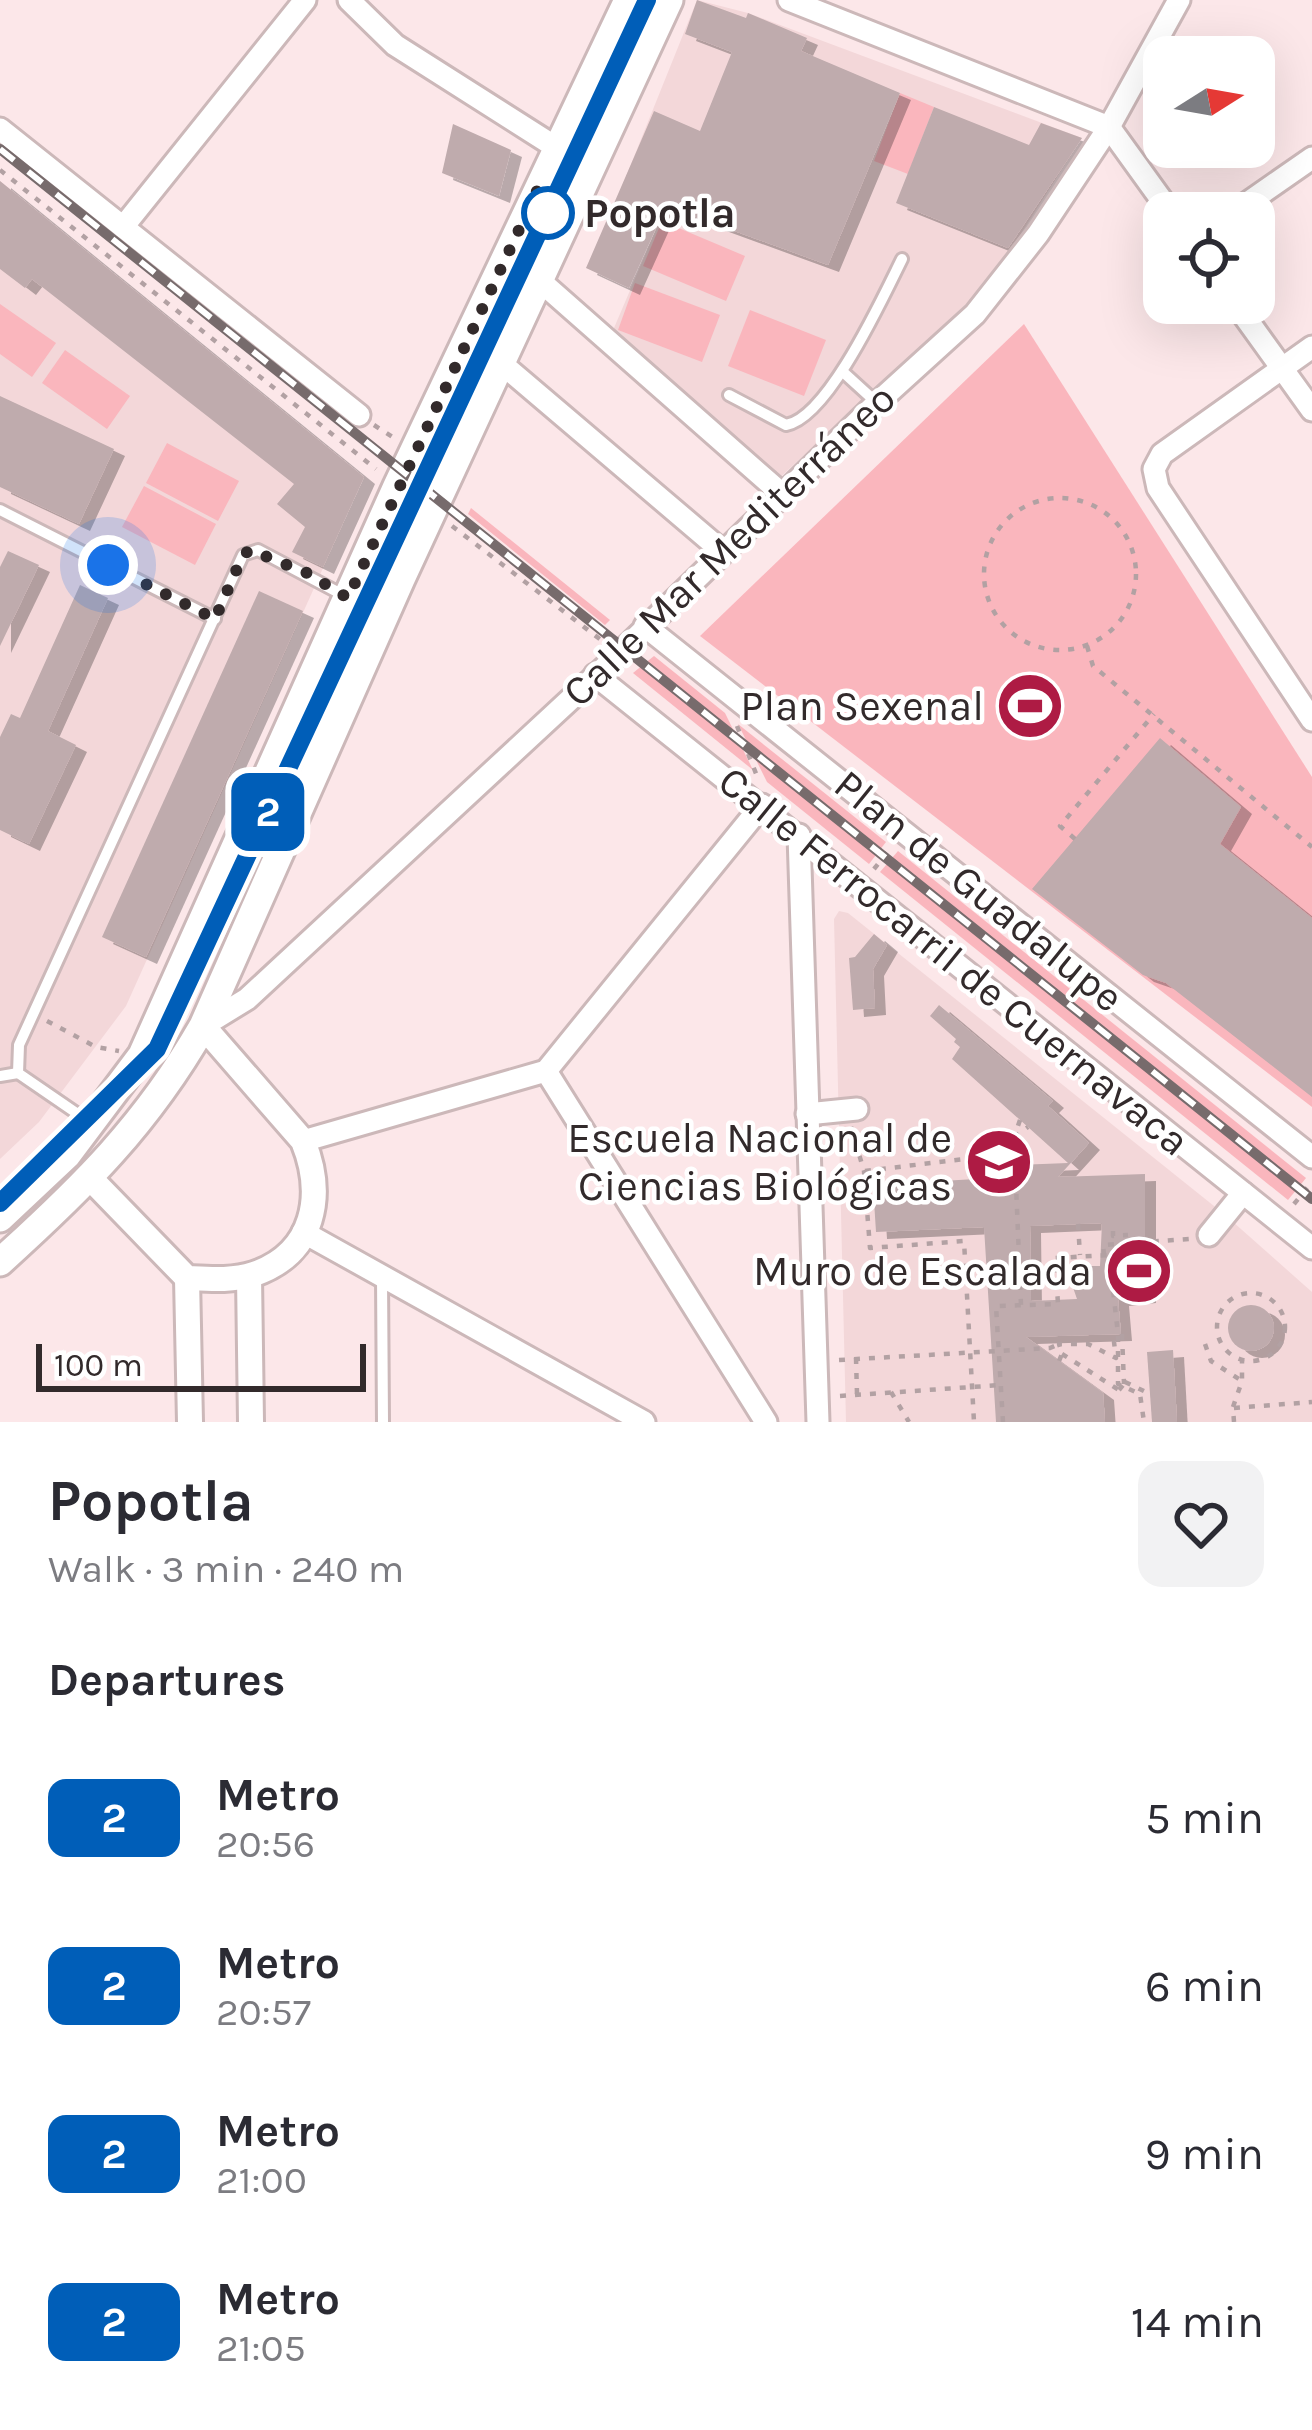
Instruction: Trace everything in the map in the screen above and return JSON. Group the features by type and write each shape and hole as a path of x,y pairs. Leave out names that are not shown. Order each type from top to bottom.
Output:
{"main road":[{"path":"0,1218 67,1155 142,1055 414,451 628,0"},
{"path":"0,1262 91,1179 172,1080 203,1026 401,579 669,0"},
{"path":"437,405 437,418 453,431 474,423"},
{"path":"368,552 376,546 396,549 403,562 401,579"},
{"path":"67,1155 91,1179"}],"street":[{"path":"124,227 305,0"},
{"path":"349,0 395,45 557,148"},
{"path":"789,0 1109,128 1156,192"},
{"name":"Calle Mar Mediterráneo","path":"203,1026 247,999 595,675 999,288 1109,128 1180,0"},
{"path":"0,129 359,415"},
{"path":"1263,192 1312,158"},
{"path":"539,280 782,494"},
{"path":"1250,324 1312,410"},
{"path":"1312,347 1162,454 1154,469 1158,488 1312,720"},
{"path":"501,363 722,551"},
{"name":"Plan de Guadalupe","path":"645,626 1312,1157"},
{"name":"Calle Ferrocarril de Cuernavaca","path":"595,675 761,794 799,835 1312,1248"},
{"path":"303,1141 546,1071 761,794"},
{"path":"799,835 818,1422"},
{"path":"188,1278 250,1276 288,1254 315,1212 316,1186 303,1141 203,1026"},
{"path":"546,1071 766,1422"},
{"path":"807,1114 854,1109"},
{"path":"91,1179 188,1278 190,1422"},
{"path":"1201,1237 1244,1193"},
{"path":"303,1232 644,1422"},
{"path":"250,1276 251,1422"}],"lane":[{"path":"729,395 793,425 843,372 902,259"},
{"path":"843,372 877,403"},
{"path":"0,510 215,619"},
{"path":"18,1073 19,1046 243,555 250,550 307,573 348,598"},
{"path":"0,1076 18,1073 92,1124"},
{"path":"382,1277 383,1422"}],"path":[{"path":"0,170 368,462"},
{"path":"359,415 414,451"},
{"path":"1068,497 1092,504 1113,518 1129,539 1136,590 1126,614 1109,633 1087,646 1062,651 1026,642 998,618 987,596 988,546 1010,516 1043,499 1068,497"},
{"path":"461,534 602,639"},
{"path":"1087,646 1093,666 1312,847"},
{"path":"1075,839 1060,826 1154,713"},
{"path":"737,726 761,794"},
{"path":"874,869 893,844"},
{"path":"33,1014 96,1047 142,1055"},
{"path":"854,1109 851,1136 860,1149 864,1171 870,1247 961,1242"},
{"path":"1020,1120 1014,1153 1021,1305"},
{"path":"1014,1137 1028,1127"},
{"path":"864,1171 1014,1153"},
{"path":"1294,1204 1312,1182"},
{"path":"1078,1224 1080,1257"},
{"path":"956,1228 961,1242 974,1422"},
{"path":"961,1242 965,1228"},
{"path":"1114,1230 1113,1236 1132,1241"},
{"path":"1104,1255 1103,1245 1201,1237"},
{"path":"1003,1422 996,1306 1058,1304 1054,1258 1108,1255 1119,1342 1118,1384 1140,1394 1144,1422"},
{"path":"1258,1294 1276,1304 1285,1324 1284,1335 1273,1354 1252,1362 1242,1360 1222,1347 1216,1324 1236,1296 1258,1294"},
{"path":"1122,1334 1123,1385"},
{"path":"816,1361 1059,1344 1088,1344 1116,1358 1114,1342 1119,1342"},
{"path":"1059,1344 1060,1357 1150,1394"},
{"path":"1205,1344 1211,1361 1242,1381"},
{"path":"856,1358 857,1394"},
{"path":"1234,1422 1242,1360"},
{"path":"817,1397 1000,1385"},
{"path":"891,1392 909,1422"},
{"path":"1233,1408 1312,1402"}],"shaded area":[{"path":"697,0 748,13 1082,138 990,282 774,483 611,335 669,199 625,179"},
{"path":"900,93 934,107 908,174 874,161"},
{"path":"0,181 364,477 126,1006 39,1122 0,1159"},
{"path":"662,221 745,256 726,301 643,266"},
{"path":"635,283 720,315 702,362 618,330"},
{"path":"0,304 56,343 32,377 0,354"},
{"path":"750,310 826,340 804,396 728,366"},
{"name":"Plan Sexenal","path":"1024,324 1312,777 1312,1107 700,636"},
{"path":"65,350 130,396 107,429 42,383"},
{"path":"167,443 239,481 218,521 146,483"},
{"path":"144,486 216,524 195,565 122,527"},
{"path":"471,508 610,620 605,625 468,514"},
{"path":"654,656 725,713 753,770 633,673"},
{"path":"738,724 886,842 869,864 767,782"},
{"path":"898,851 1306,1178 1288,1200 880,872"},
{"name":"Escuela Nacional de Ciencias Biológicas","path":"839,911 848,913 1224,1214 1312,1292 1312,1422 846,1422 834,919"}],"building":[{"path":"697,0 746,18 748,13 807,38 801,51 900,93 828,265 666,206 629,288 586,268 654,111 700,131 732,52 685,34"},
{"path":"934,107 1029,145 1041,123 1082,138 1008,248 896,203"},
{"path":"453,124 511,150 499,196 442,173"},
{"path":"0,181 364,477 323,567 292,552 305,527 277,504 294,484 32,279 25,288 0,269"},
{"path":"0,396 114,449 79,524 0,487"},
{"path":"8,551 39,565 0,646 0,567"},
{"path":"80,585 108,598 48,731 76,745 29,844 0,830 0,737 11,714 20,718"},
{"path":"259,591 303,611 146,957 102,937"},
{"path":"1160,738 1241,807 1220,844 1312,918 1312,1097 1166,983 1143,975 1032,889"},
{"path":"874,934 887,945 873,969 875,1008 853,1010 849,958"},
{"path":"939,1005 1053,1101 1048,1106 1089,1143 1058,1177 1145,1174 1145,1296 1118,1299 1121,1334 1026,1337 1103,1393 1105,1422 996,1422 984,1227 876,1232 873,1185 993,1178 992,1166 1068,1163 952,1059 960,1047 956,1039 930,1016","holes":["1102,1223 1100,1266 1078,1266 1069,1276 1077,1299 1031,1301 1030,1226"]},
{"path":"1251,1305 1268,1311 1274,1328 1268,1345 1251,1351 1234,1345 1228,1328 1234,1311"},
{"path":"1173,1350 1177,1422 1152,1422 1147,1352"}],"railway":[{"path":"0,149 1312,1199"}],"metro line":[{"name":"2","path":"0,1203 157,1049 647,0"}],"place":[{"name":"Popotla","path":"548,213"},
{"name":"Plan Sexenal","path":"1030,706"},
{"name":"Escuela Nacional de Ciencias Biológicas","path":"999,1162"},
{"name":"Muro de Escalada","path":"1139,1271"}],"route":[{"path":"108,565 215,619 243,555 250,550 307,573 348,598 537,191 548,213"}]}
